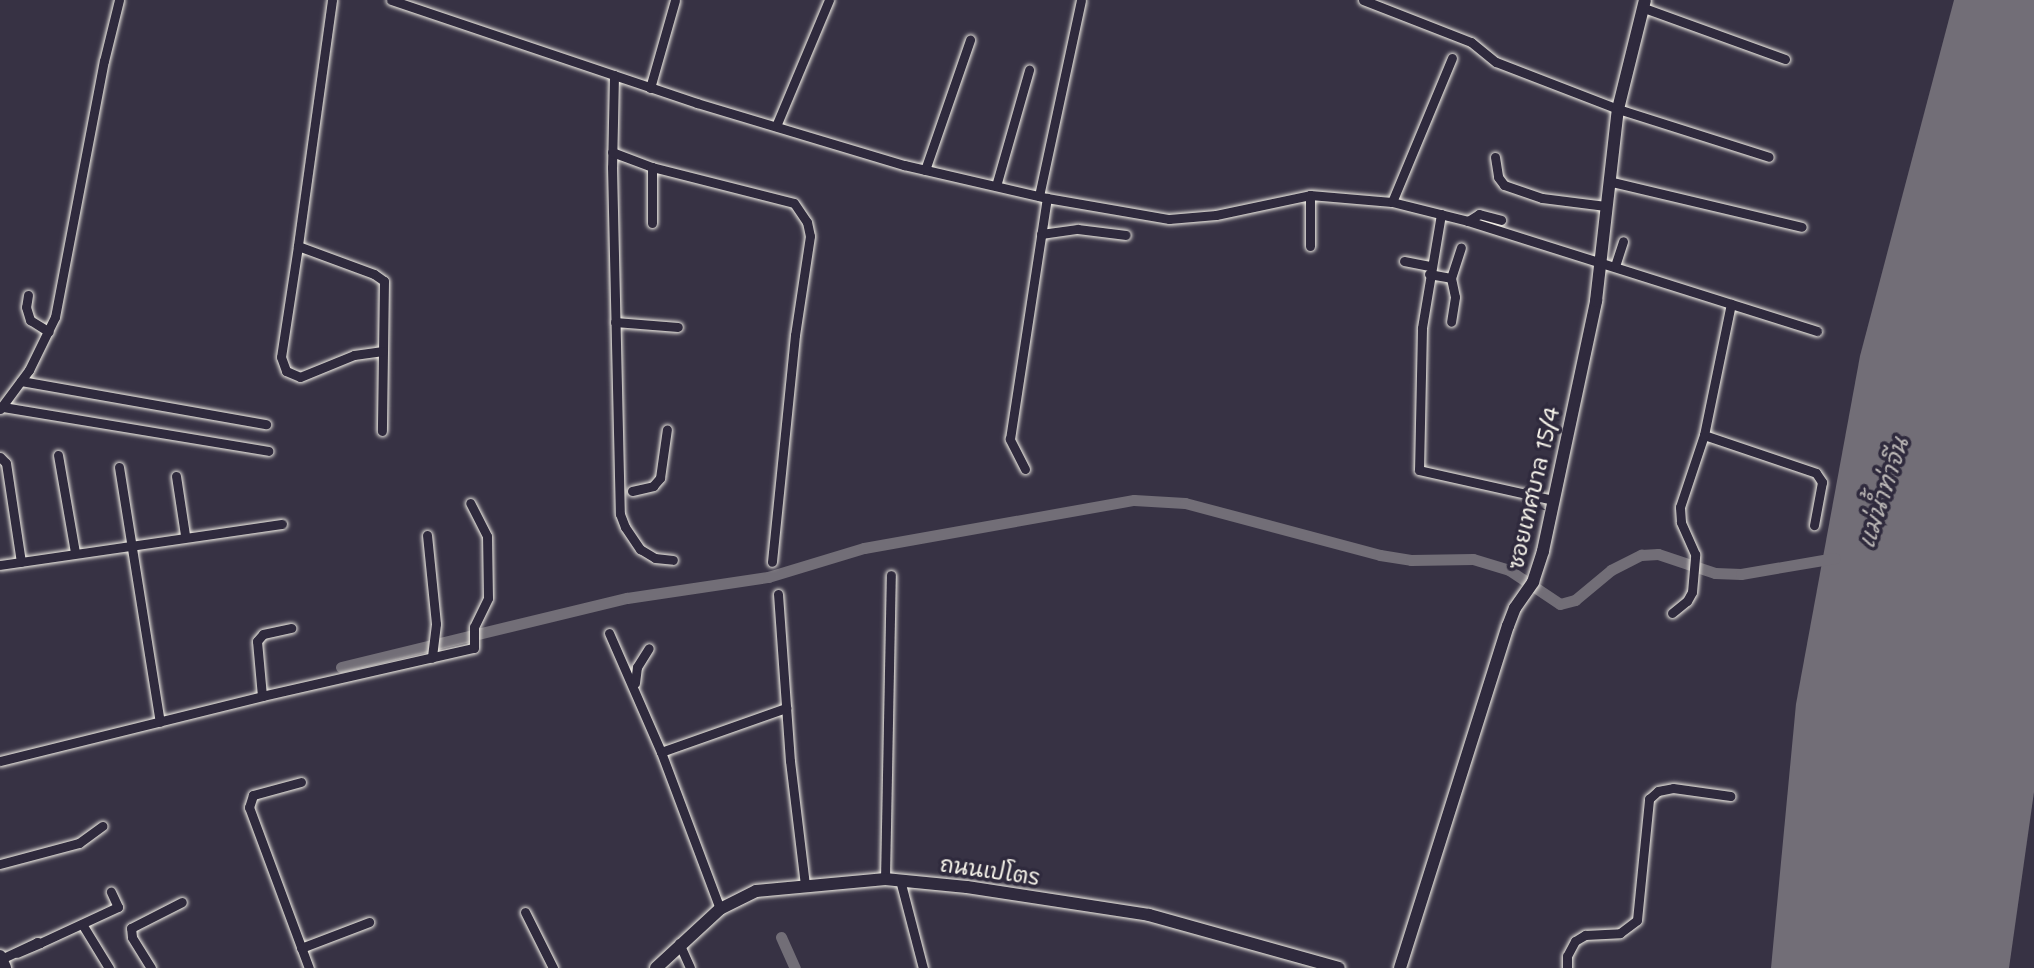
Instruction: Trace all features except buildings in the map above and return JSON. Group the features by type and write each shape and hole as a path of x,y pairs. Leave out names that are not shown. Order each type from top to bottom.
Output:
{"street":[{"path":"119,0 49,332 2,408 268,451"},
{"path":"332,0 281,357 286,371 300,377 354,355 383,351"},
{"path":"391,0 650,88 925,170 1043,197 1180,219 1310,195 1392,202 1468,221 1817,331"},
{"path":"424,11 427,0"},
{"path":"650,88 675,0"},
{"path":"776,126 829,0"},
{"path":"1025,469 1010,439 1041,234 1043,197 1081,0"},
{"path":"1363,0 1471,42 1496,62 1618,109 1769,157"},
{"path":"1644,4 1785,59"},
{"name":"ซอยเทศบาล 15/4","path":"1400,968 1508,626 1522,596 1533,582 1609,264 1605,206 1608,181 1618,109 1644,4"},
{"path":"925,170 970,40"},
{"path":"1392,202 1452,58"},
{"path":"996,186 1029,70"},
{"path":"614,75 615,322 625,527 640,549 655,558 673,560"},
{"path":"612,152 652,167 794,203 807,222 810,236 795,335 772,562"},
{"path":"1495,157 1498,177 1504,185 1542,198 1605,206"},
{"path":"652,167 652,223"},
{"path":"1608,181 1802,227"},
{"path":"1310,195 1310,246"},
{"path":"1441,214 1422,328 1419,470 1553,500"},
{"path":"1468,221 1479,214 1501,220"},
{"path":"1041,234 1078,229 1126,235"},
{"path":"1609,264 1623,241"},
{"path":"298,246 374,274 384,281 382,431"},
{"path":"1451,322 1455,297 1451,278 1461,248"},
{"path":"1404,261 1451,278"},
{"path":"28,295 30,320 49,332"},
{"path":"1672,613 1687,601 1692,592 1695,554 1680,514 1704,435 1731,304"},
{"path":"615,322 678,327"},
{"path":"21,381 266,424"},
{"path":"625,490 653,486 660,478 667,429"},
{"path":"1704,435 1816,473 1822,482 1814,525"},
{"path":"58,455 75,552"},
{"path":"0,457 6,463 21,562"},
{"path":"119,467 160,722"},
{"path":"176,476 185,535"},
{"path":"0,761 432,655 474,648 474,627 488,598 487,536 470,503"},
{"path":"0,510 14,507"},
{"path":"0,565 185,535 282,524"},
{"path":"427,535 436,637 432,655"},
{"path":"885,879 891,575"},
{"path":"778,594 786,708 805,885"},
{"path":"262,696 257,641 263,634 291,628"},
{"path":"609,633 635,687 720,909"},
{"path":"635,687 637,667 649,648"},
{"path":"661,752 786,708"},
{"path":"301,782 253,795 249,807 309,968"},
{"path":"1567,968 1567,956 1575,941 1599,932 1620,933 1637,920 1649,799 1658,791 1673,788 1730,796"},
{"path":"0,864 79,843 102,826"},
{"name":"ถนนเปโตร","path":"656,968 679,943 720,909 756,891 885,879 1149,915 1339,968"},
{"path":"900,880 923,968"},
{"path":"2,961 118,907 111,892"},
{"path":"151,968 132,937 131,928 182,902"},
{"path":"525,912 553,968"},
{"path":"301,948 369,922"},
{"path":"82,924 109,968"},
{"path":"679,943 690,968"}],"water":[{"name":"แม่น้ำท่าจีน","path":"1954,0 2034,0 2034,792 2009,968 1771,968 1796,704 1860,356"}],"waterway":[{"path":"341,667 627,598 768,577 864,548 1134,500 1185,503 1380,555 1411,560 1473,559 1509,570 1560,604 1575,600 1611,570 1641,555 1658,554 1715,573 1741,574 1835,558"},
{"path":"781,937 795,968"}]}
